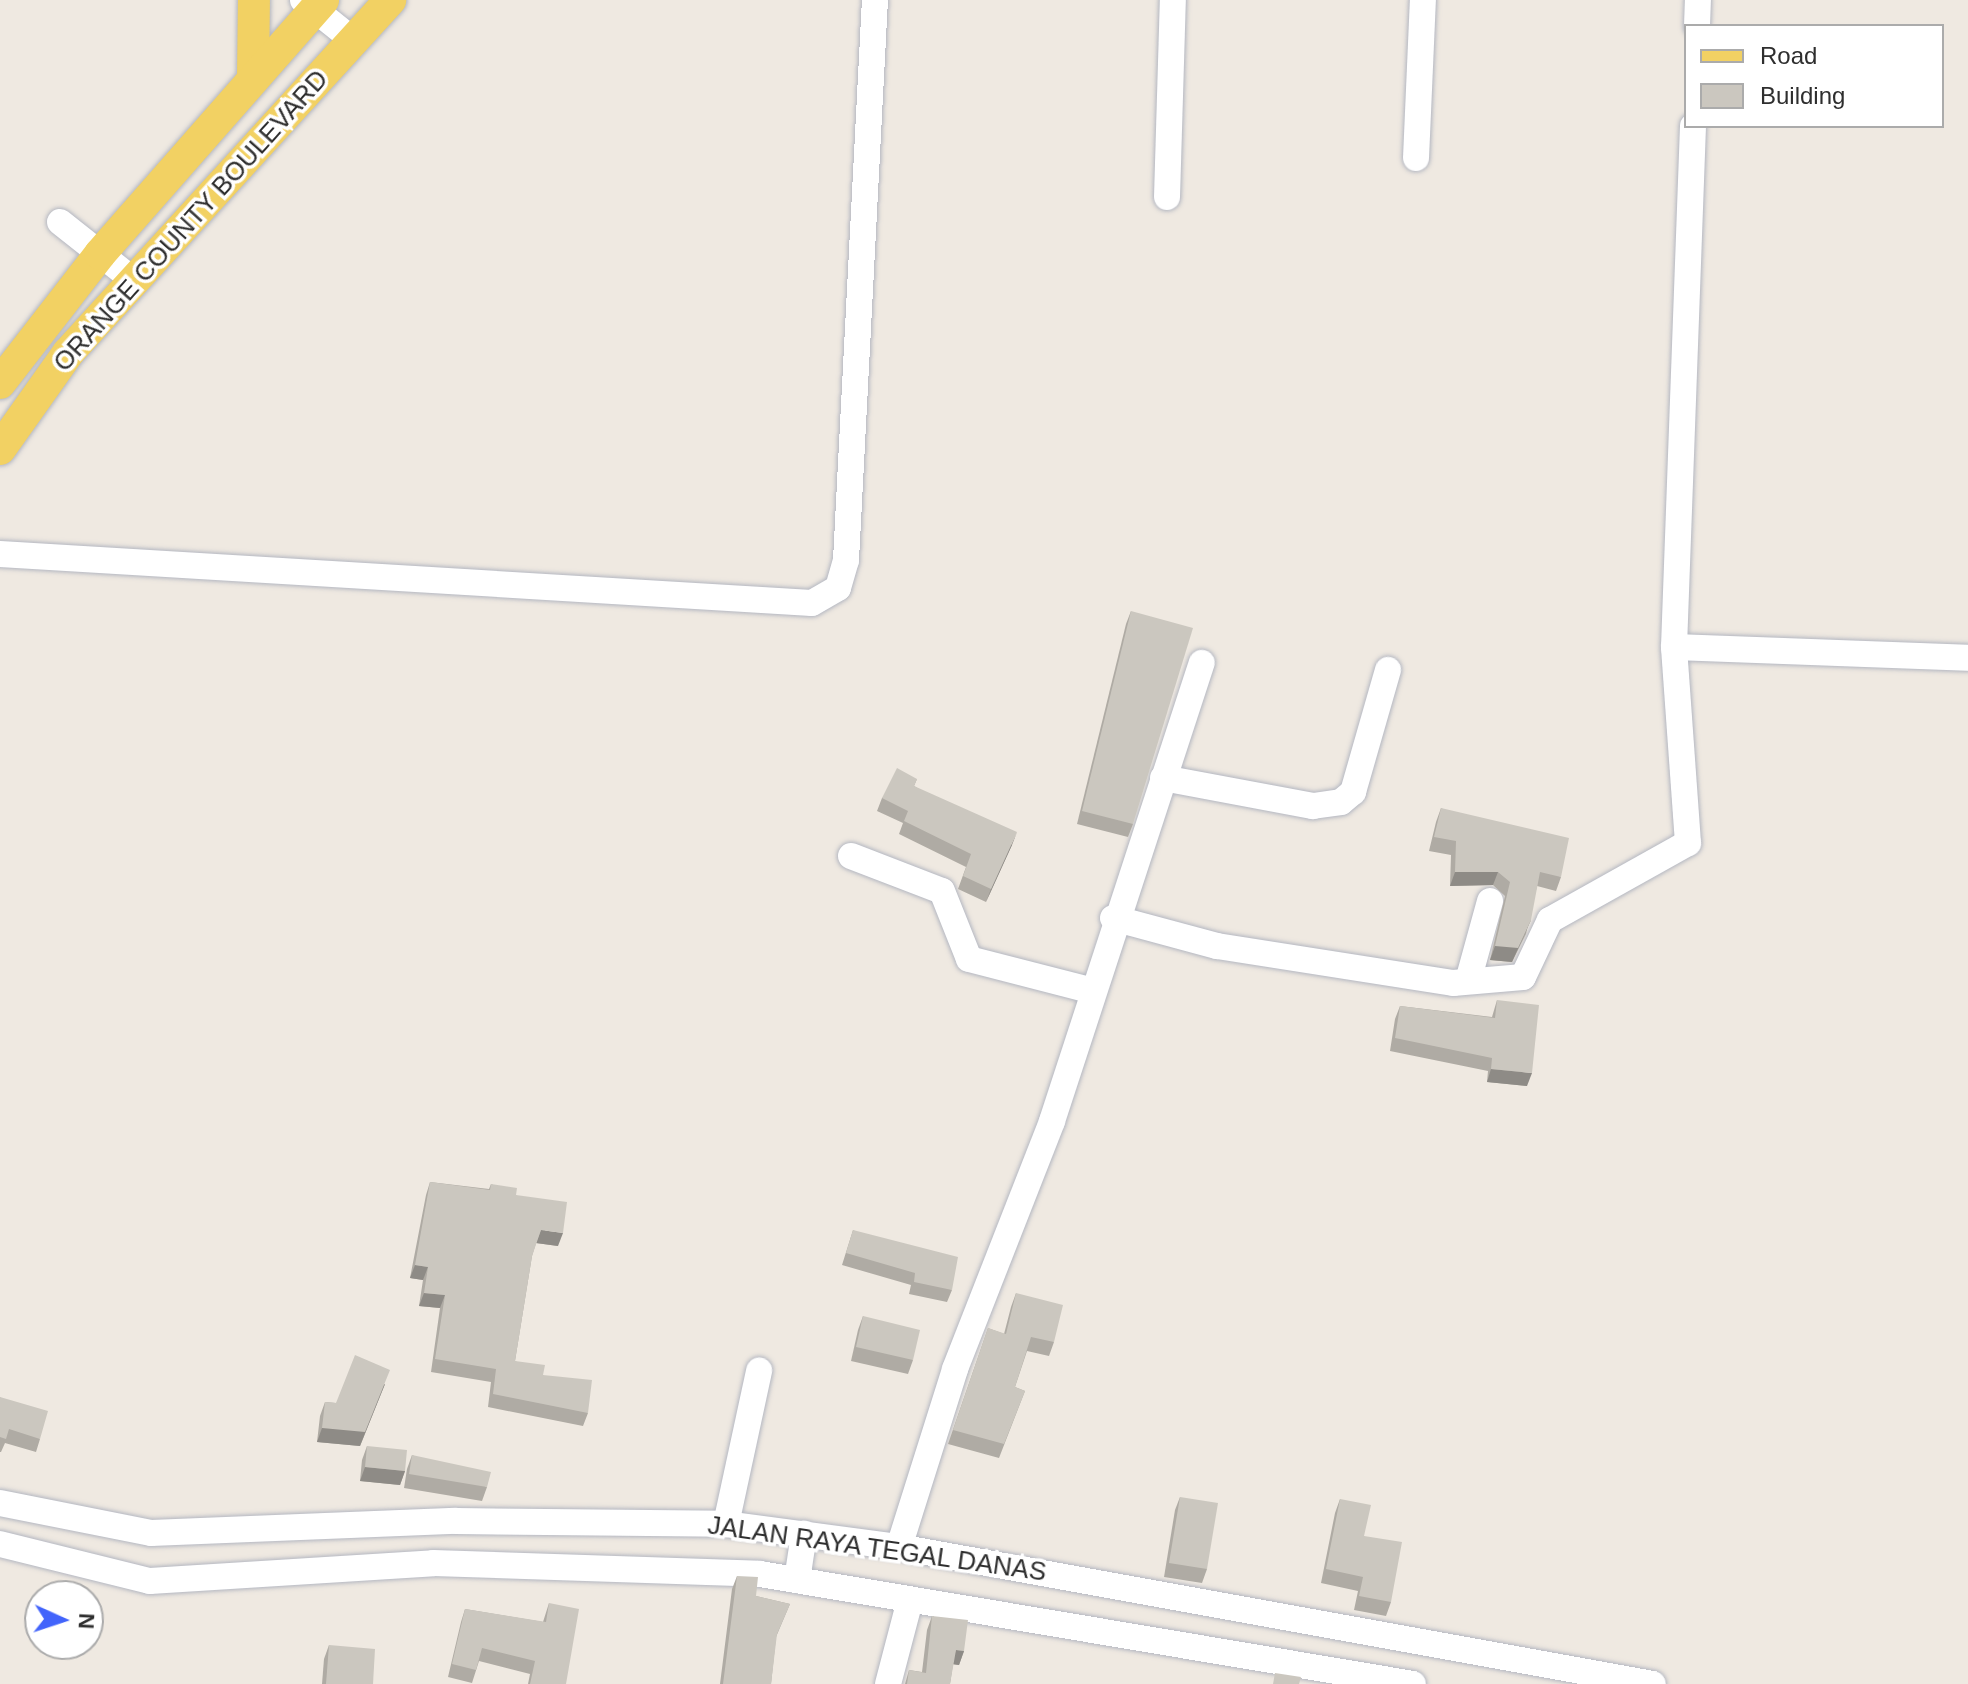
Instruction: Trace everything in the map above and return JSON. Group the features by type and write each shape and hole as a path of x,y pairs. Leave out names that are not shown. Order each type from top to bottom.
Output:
{"main road":[{"path":"253,77 254,0"},
{"name":"ORANGE COUNTY BOULEVARD","path":"0,383 100,254 314,3"},
{"name":"ORANGE COUNTY BOULEVARD","path":"0,449 132,279 354,41 378,4"}],"street":[{"path":"0,554 812,603 838,588 846,560 875,0"},
{"path":"1167,197 1173,0"},
{"path":"1416,158 1423,0"},
{"path":"1697,24 1698,0"},
{"path":"314,3 354,41"},
{"path":"1113,918 1217,946 1468,981 1523,977 1550,920 1688,843 1674,647 1693,128"},
{"path":"60,222 132,279"},
{"path":"1674,647 1968,658"},
{"path":"899,1547 955,1369 1052,1121 1113,918 1202,663"},
{"path":"1163,778 1313,806 1341,802 1353,792 1388,670"},
{"path":"851,856 942,891 969,959 1090,990"},
{"path":"1468,981 1490,901"},
{"path":"726,1524 759,1371"},
{"name":"JALAN RAYA TEGAL DANAS","path":"0,1503 151,1533 456,1521 726,1524 899,1547 1653,1684"},
{"path":"797,1580 804,1534"},
{"name":"JALAN RAYA TEGAL DANAS","path":"0,1544 150,1581 433,1563 719,1571 797,1580 1413,1684"},
{"path":"888,1684 910,1600"},
{"path":"1287,1661 1295,1617"}],"building":[{"path":"1131,611 1193,628 1133,824 1082,811"},
{"path":"897,768 917,779 914,786 1017,832 991,889 963,876 971,854 904,821 908,811 882,798"},
{"path":"1441,808 1569,838 1561,877 1540,872 1531,920 1518,948 1495,946 1510,882 1498,872 1455,872 1456,841 1434,837"},
{"path":"1497,1000 1539,1005 1532,1073 1491,1069 1492,1058 1395,1038 1400,1006 1495,1018"},
{"path":"430,1182 490,1190 491,1184 517,1188 516,1195 567,1202 563,1233 541,1230 532,1256 515,1361 545,1365 543,1375 592,1380 588,1413 493,1394 496,1369 435,1359 445,1295 424,1293 428,1267 415,1265"},
{"path":"853,1230 958,1257 952,1290 914,1282 915,1273 846,1253"},
{"path":"1016,1293 1063,1305 1054,1342 1031,1337 1015,1387 1025,1391 1004,1444 953,1430 988,1328 1006,1334"},
{"path":"863,1316 920,1330 913,1360 856,1347"},
{"path":"355,1355 390,1370 365,1432 322,1428 325,1402 336,1403"},
{"path":"0,1397 48,1411 40,1439 9,1429 6,1439 0,1437"},
{"path":"367,1446 407,1450 405,1471 365,1467"},
{"path":"412,1455 491,1472 487,1487 409,1474"},
{"path":"1180,1497 1218,1503 1207,1569 1169,1563"},
{"path":"1340,1499 1371,1505 1364,1536 1402,1542 1391,1602 1359,1596 1363,1577 1326,1569"},
{"path":"737,1576 758,1577 756,1596 790,1604 777,1634 771,1684 723,1684"},
{"path":"549,1603 579,1609 566,1684 530,1684 535,1661 482,1648 476,1670 452,1664 465,1609 546,1622"},
{"path":"932,1616 968,1620 964,1651 956,1650 950,1684 907,1684 909,1670 926,1673"},
{"path":"329,1645 375,1649 373,1684 326,1684"},
{"path":"1275,1673 1301,1677 1299,1684 1273,1684"}]}
